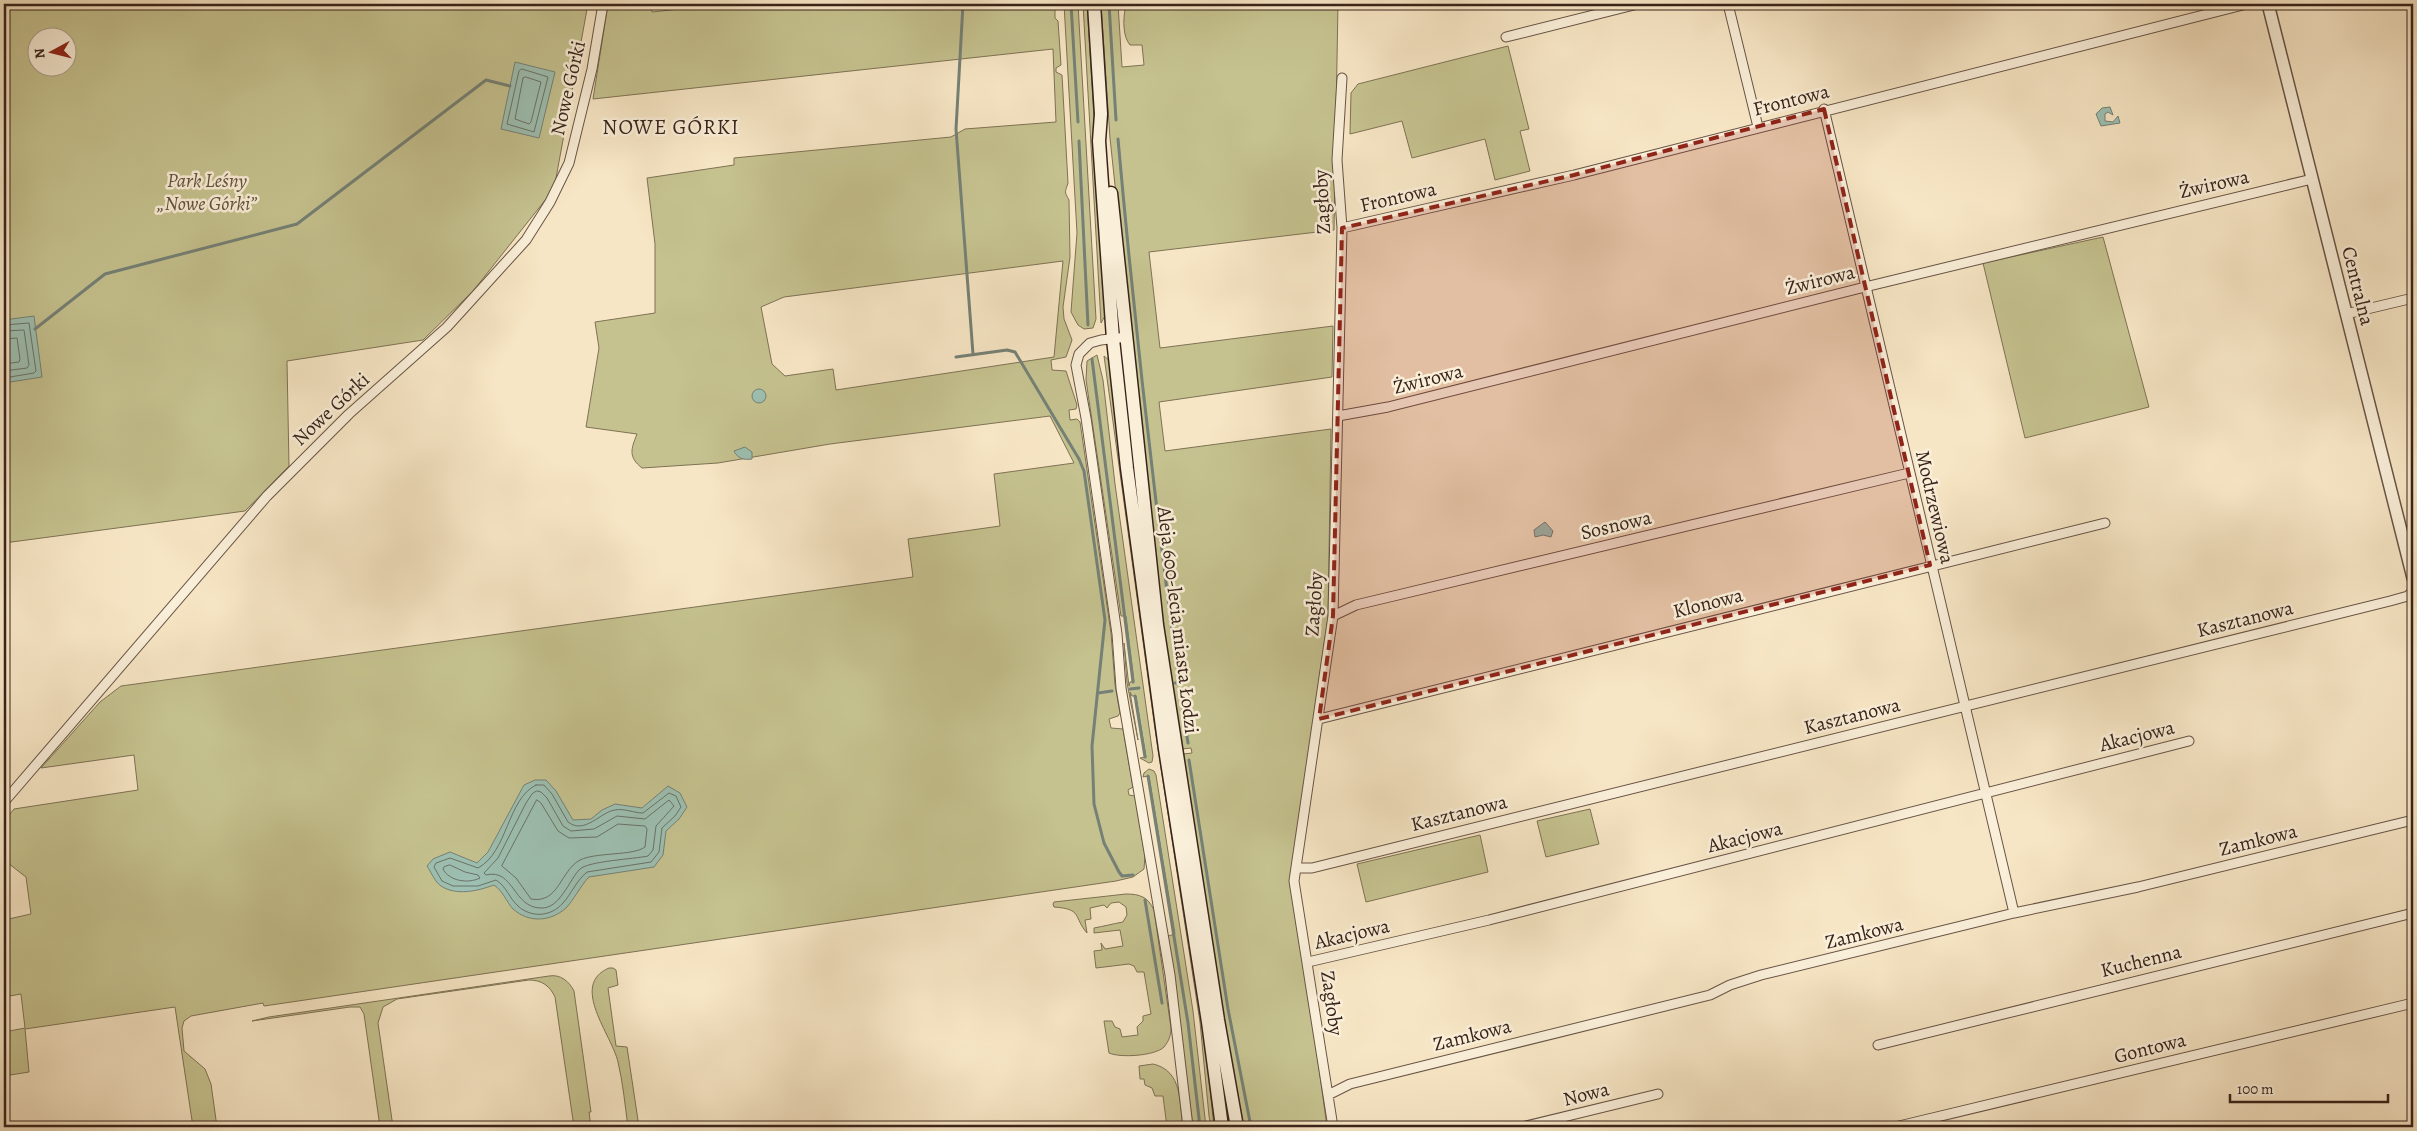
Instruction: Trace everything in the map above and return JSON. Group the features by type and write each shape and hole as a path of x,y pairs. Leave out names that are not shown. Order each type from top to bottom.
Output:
{"main road":[{"name":"Aleja 600-lecia miasta Łodzi","path":"1094,4 1101,114 1106,140 1158,625 1215,1002 1237,1127"},
{"name":"Aleja 600-lecia miasta Łodzi","path":"1101,114 1099,141 1113,339 1127,468 1222,1127"}],"street":[{"name":"Nowe Górki","path":"4,802 267,496 349,414 447,327 526,240 550,202 569,163 592,69 603,4"},
{"path":"1506,37 1638,4"},
{"path":"1728,4 1758,127"},
{"name":"Frontowa","path":"1342,228 1574,175 2247,4"},
{"name":"Centralna","path":"2268,4 2413,578"},
{"name":"Zagłoby","path":"1333,1127 1296,891 1297,868 1333,616 1342,228 1337,160 1342,78"},
{"name":"Modrzewiowa","path":"1824,110 1864,287 2014,913"},
{"name":"Żwirowa","path":"1338,416 1388,407 1864,287 2312,179"},
{"path":"2346,314 2413,298"},
{"path":"1127,338 1098,340 1086,346 1078,357 1077,374 1086,418 1116,625 1121,688 1170,975 1188,1127"},
{"name":"Sosnowa","path":"1333,616 1356,606 1909,473"},
{"name":"Klonowa","path":"1319,719 1930,565 2105,523"},
{"name":"Kasztanowa","path":"1297,868 1312,868 1964,707 2390,601 2408,596 2413,591"},
{"name":"Akacjowa","path":"1308,962 1489,920 2189,741"},
{"name":"Zamkowa","path":"1328,1095 1350,1084 1710,994 1730,984 1761,975 2014,913 2138,887 2413,820"},
{"name":"Kuchenna","path":"1878,1046 2413,913"},
{"name":"Gontowa","path":"1895,1127 2413,1003"},
{"name":"Nowa","path":"1522,1127 1658,1094"}],"highlighted area":[{"path":"1824,109 1930,565 1319,719 1333,616 1342,228 1574,175"}],"green space":[{"name":"Park Leśny „Nowe Górki”","path":"4,4 588,4 554,189 473,291 423,340 287,361 289,466 245,511 4,543"},
{"path":"608,4 651,4 652,12 725,4 1057,4 1055,18 1058,21 1061,65 1056,68 1056,72 1062,75 1068,183 1066,195 1069,200 1070,257 1063,307 1064,319 1072,340 1066,357 1051,360 1052,370 1066,371 1077,405 1076,409 1069,410 1070,420 1077,419 1080,422 1111,633 1115,685 1120,713 1118,716 1109,719 1111,728 1123,729 1133,787 1128,790 1129,795 1135,796 1145,855 1144,869 1133,877 1116,881 264,1006 263,1003 191,1016 184,1021 182,1028 184,1051 205,1069 211,1084 217,1127 193,1127 175,1007 25,1029 29,1072 4,1076 4,1032 25,1028 21,994 4,997 4,920 31,914 26,877 4,860 4,821 14,809 138,790 134,755 41,768 100,702 121,686 913,577 908,539 1000,526 994,474 1074,463 1050,416 830,444 718,463 642,468 634,460 632,452 637,434 586,427 599,348 595,322 655,313 655,244 647,178 734,165 734,158 951,137 965,129 1056,122 1053,49 593,99","holes":["1063,261 1054,357 836,390 833,369 785,376 772,364 761,307 784,297"]},
{"path":"1064,4 1078,4 1096,319 1093,328 1084,329 1078,325 1071,312 1077,233"},
{"path":"1083,4 1087,4 1106,314 1101,323"},
{"path":"1101,4 1118,4 1122,67 1144,65 1142,45 1130,45 1125,33 1124,14 1125,10 1130,8 1129,4 1338,4 1334,230 1149,252 1160,348 1333,326 1332,377 1159,402 1165,451 1331,429 1328,617 1292,870 1327,1127 1244,1127 1223,1024 1183,754 1192,753 1191,748 1182,749 1163,638 1110,138"},
{"path":"1508,46 1529,129 1520,131 1530,171 1495,180 1485,139 1412,158 1402,121 1350,134 1351,93 1358,84"},
{"path":"2103,237 2149,407 2025,438 1983,263"},
{"path":"1097,355 1103,380 1115,484 1153,756 1152,762 1149,763 1140,758 1146,757 1136,696 1132,696 1130,692 1138,740 1127,683 1124,643 1129,686 1130,682 1134,681 1126,616 1121,616 1086,380 1087,361"},
{"path":"1104,356 1110,361 1203,1023 1214,1127 1211,1127 1209,1116 1200,1022 1155,729"},
{"path":"1149,769 1154,771 1156,775 1193,1011 1206,1127 1193,1127 1168,936 1175,934 1149,776 1143,777 1144,773"},
{"path":"1590,809 1599,844 1546,857 1537,821"},
{"path":"1480,835 1488,872 1366,902 1357,864"},
{"path":"1126,894 1143,897 1154,910 1171,1028 1168,1040 1160,1050 1129,1056 1109,1053 1104,1021 1112,1021 1115,1027 1120,1029 1122,1037 1138,1035 1137,1027 1143,1021 1143,1016 1151,1014 1144,972 1137,972 1134,966 1129,964 1096,968 1094,951 1102,950 1101,943 1105,949 1123,946 1120,930 1094,933 1094,928 1123,922 1127,915 1126,907 1119,902 1111,903 1107,908 1104,905 1090,908 1091,919 1085,920 1087,933 1073,912 1054,907 1053,904 1054,902"},
{"path":"609,968 616,970 618,985 608,988 616,1046 627,1047 639,1127 628,1127 618,1062 596,1011 593,998 593,986 598,976"},
{"path":"553,976 564,979 574,991 591,1112 589,1112 591,1127 574,1127 555,997 551,990 542,982 529,980 397,999 383,1007 378,1023 393,1127 380,1127 364,1014 360,1007 252,1021 269,1017"},
{"path":"1153,1064 1170,1073 1175,1080 1180,1098 1183,1127 1167,1127 1163,1096 1155,1096 1152,1088 1145,1085 1144,1079 1140,1079 1139,1066"}],"water":[{"path":"515,62 555,72 539,138 501,129"},
{"path":"2110,107 2113,115 2108,112 2105,114 2105,121 2113,122 2118,116 2120,123 2101,126 2096,114 2102,108"},
{"path":"34,316 42,377 4,383 4,320"},
{"path":"756,389 762,389 766,396 762,403 756,403 752,399 752,393"},
{"path":"745,447 752,452 752,459 741,458 734,451"},
{"path":"1545,522 1553,531 1551,537 1543,535 1535,537 1534,530"},
{"path":"535,780 546,780 556,791 573,820 591,819 602,810 615,804 642,808 668,786 680,793 687,807 679,819 666,831 663,855 654,867 589,877 566,908 553,916 533,919 519,914 494,885 474,891 460,892 441,886 427,866 433,859 450,852 477,863 488,852 524,785"}],"waterway":[{"path":"963,4 956,129 973,354"},
{"path":"1071,4 1078,122"},
{"path":"1109,4 1116,120"},
{"path":"35,329 105,274 297,224 486,80 510,86"},
{"path":"1118,139 1145,407 1178,674"},
{"path":"1079,141 1088,325"},
{"path":"956,357 1007,350 1015,352 1079,459 1084,471 1105,620 1092,746 1094,804 1104,843 1119,872 1122,876 1133,875"},
{"path":"1092,359 1133,682"},
{"path":"1175,683 1182,682"},
{"path":"1130,689 1139,688"},
{"path":"1098,693 1112,691"},
{"path":"1180,691 1188,743"},
{"path":"1135,696 1145,757"},
{"path":"1189,760 1228,1009 1251,1127"},
{"path":"1148,776 1188,1023 1200,1127"},
{"path":"1145,900 1162,1003"}],"district":[{"name":"NOWE GÓRKI","path":"671,127"}]}
